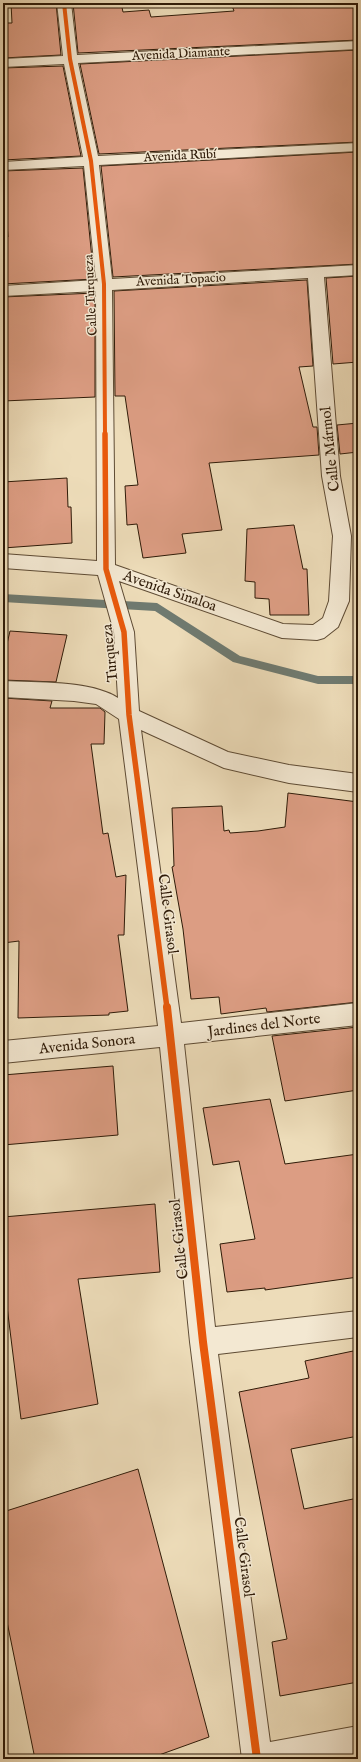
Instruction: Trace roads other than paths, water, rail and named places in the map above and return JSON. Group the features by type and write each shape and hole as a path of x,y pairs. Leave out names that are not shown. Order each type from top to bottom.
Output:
{"street":[{"name":"Calle Turqueza","path":"64,3 70,59 91,161 104,284 106,569 111,588"},
{"name":"Avenida Diamante","path":"3,62 358,44"},
{"name":"Avenida Rubí","path":"3,166 358,147"},
{"name":"Avenida Topacio","path":"3,291 104,284 316,274 358,270"},
{"name":"Calle Mármol","path":"316,274 331,476 342,536 339,601 331,622"},
{"name":"Avenida Sinaloa","path":"3,561 106,569 282,631 317,633 331,622"},
{"name":"Turqueza","path":"111,588 124,632 129,715"},
{"path":"3,689 74,693 101,697 129,715 224,760 289,774 358,783"},
{"name":"Calle Girasol","path":"129,715 171,1035 203,1342 258,1759"},
{"name":"Jardines del Norte","path":"171,1035 358,1014"},
{"name":"Avenida Sonora","path":"3,1052 171,1035"},
{"path":"203,1342 358,1324"},
{"path":"258,1759 358,1741"}],"waterway":[{"path":"3,598 157,607 237,659 318,680 358,680"}]}
